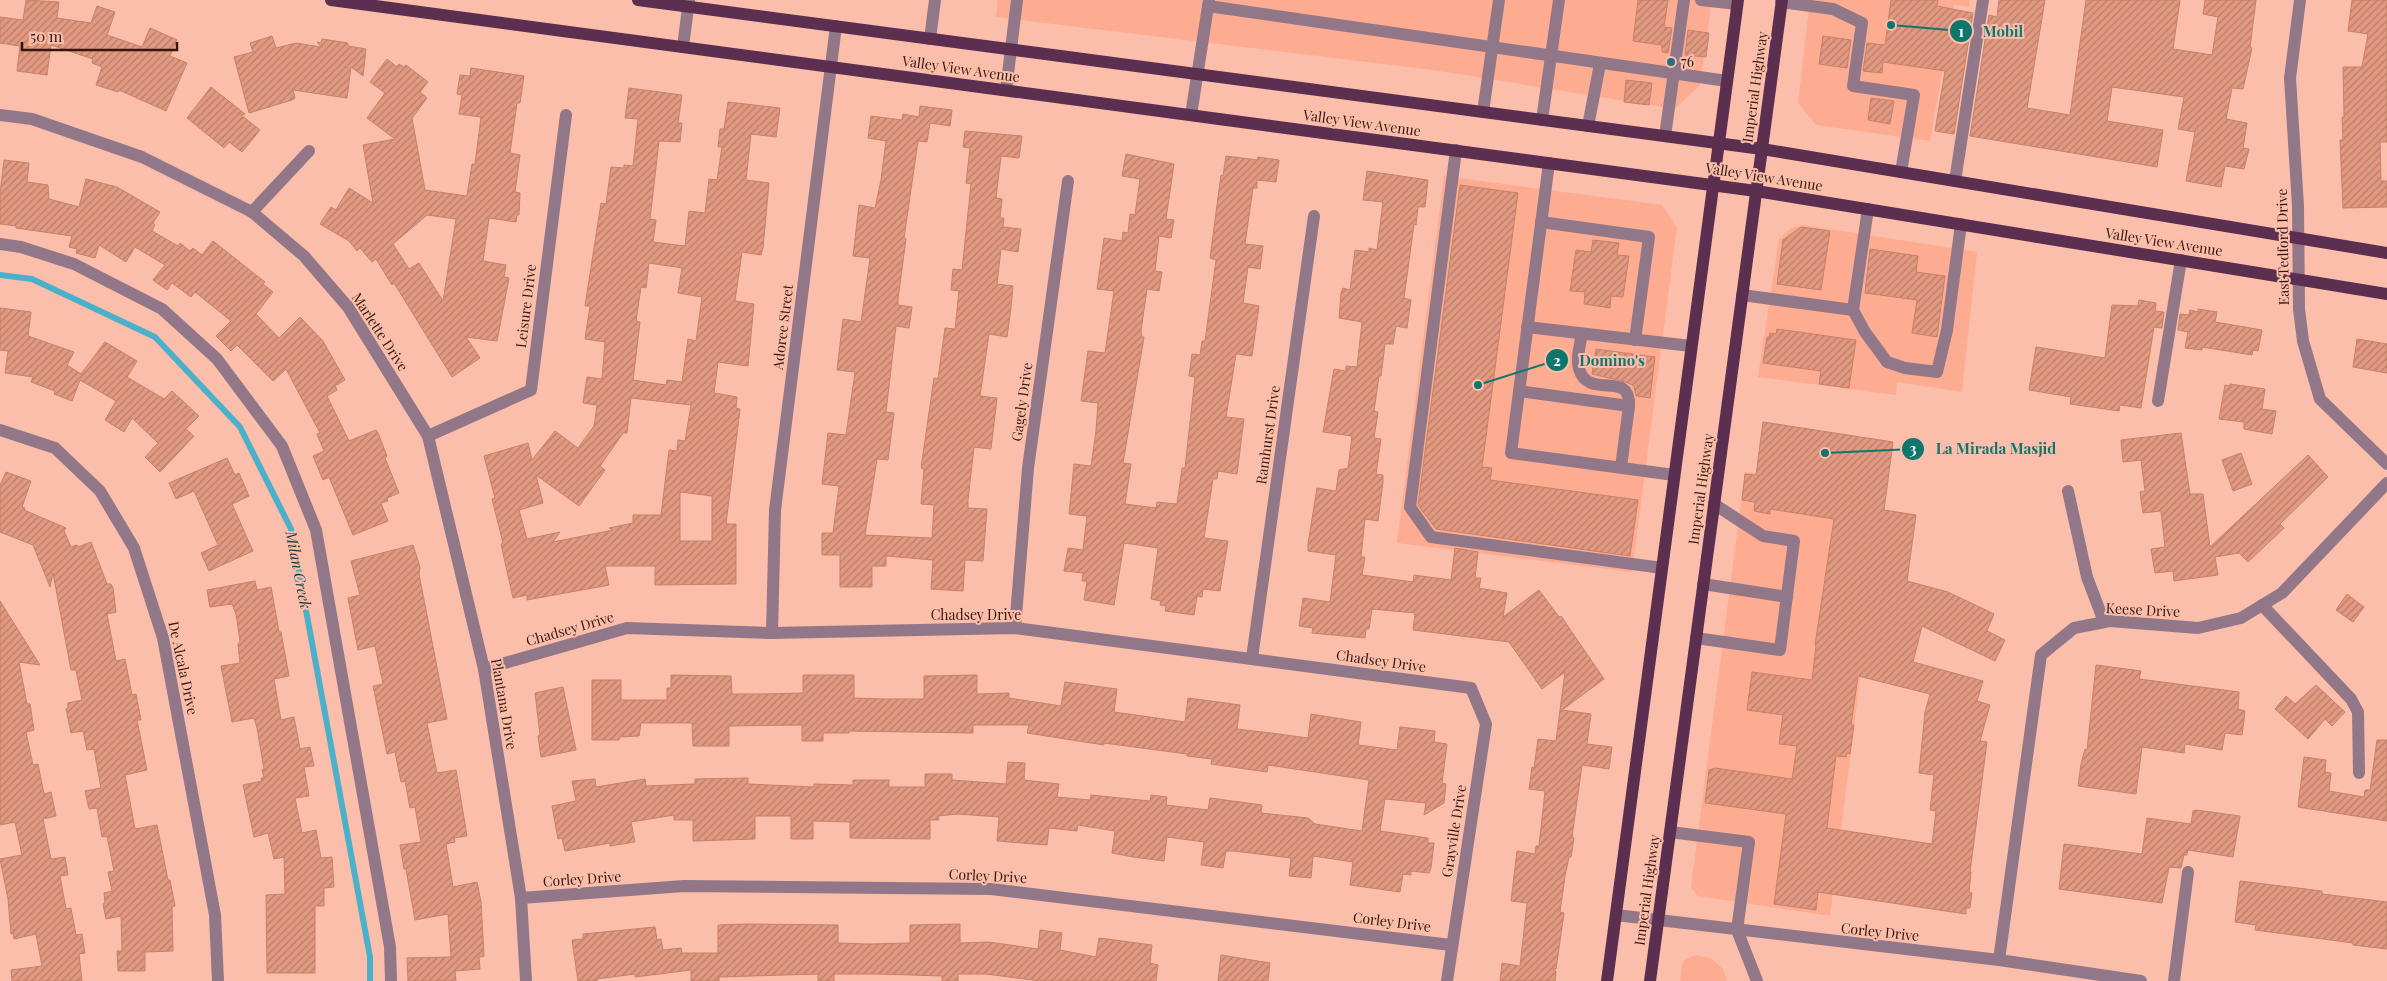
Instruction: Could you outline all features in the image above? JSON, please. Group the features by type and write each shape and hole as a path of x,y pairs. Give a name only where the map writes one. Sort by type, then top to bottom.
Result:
{"main road":[{"name":"Valley View Avenue","path":"331,0 1756,191 2387,294"},
{"name":"Valley View Avenue","path":"638,0 688,3 930,39 1762,149 2387,253"},
{"name":"Imperial Highway","path":"1650,981 1781,1"},
{"name":"Imperial Highway","path":"1607,981 1738,2"}],"street":[{"path":"930,39 935,0"},
{"path":"1006,90 1017,0"},
{"path":"1483,112 1499,0"},
{"path":"1542,120 1559,0"},
{"path":"1666,136 1684,0"},
{"path":"1702,0 1738,2"},
{"path":"1955,181 1984,0"},
{"name":"East Tedford Drive","path":"2300,0 2290,78 2299,238 2299,309 2303,341 2320,399 2387,464"},
{"path":"1781,1 1833,9 1862,22 1853,86 1914,94 1901,172"},
{"path":"683,47 688,3"},
{"path":"1191,115 1208,3 1551,57 1727,81"},
{"name":"Adoree Street","path":"772,633 774,510 836,26"},
{"path":"1588,126 1600,64"},
{"name":"Marlette Drive","path":"0,115 32,119 142,157 252,212 304,256 348,307 428,436"},
{"name":"Leisure Drive","path":"428,436 530,390 566,115"},
{"path":"1456,150 1410,507 1432,537 1662,568"},
{"path":"252,212 309,151"},
{"path":"1549,163 1511,453 1674,475"},
{"name":"Gagely Drive","path":"1014,628 1028,468 1068,181"},
{"path":"1868,209 1853,310 1865,332 1887,362 1905,368 1937,372 1947,330 1961,224"},
{"name":"Ramhurst Drive","path":"1252,658 1314,216"},
{"path":"1541,222 1649,237 1635,340"},
{"path":"0,244 21,247 74,264 162,309 217,359 282,446 316,530 390,947 391,981"},
{"path":"2158,401 2181,260"},
{"path":"1742,295 1853,310"},
{"path":"1527,327 1691,346"},
{"path":"1582,334 1578,358 1579,370 1584,379 1592,384 1623,388 1630,396 1621,468"},
{"path":"1519,391 1629,406"},
{"name":"De Alcala Drive","path":"0,430 55,448 100,491 134,548 165,648 215,915 218,981"},
{"name":"Plantana Drive","path":"428,436 484,668 521,898 526,981"},
{"name":"Keese Drive","path":"1999,960 2041,655 2074,628 2104,622 2198,628 2241,618 2282,593 2387,483"},
{"path":"2068,491 2086,578 2104,622"},
{"path":"1696,638 1780,650 1794,541 1763,536 1714,504"},
{"path":"1703,584 1787,597"},
{"path":"2262,605 2352,699 2358,712 2359,773"},
{"name":"Chadsey Drive","path":"484,668 627,628 772,633 1014,628 1471,688"},
{"name":"Grayville Drive","path":"1447,981 1486,724 1471,688"},
{"path":"1670,832 1749,842 1737,930 1756,981"},
{"path":"2174,981 2188,872"},
{"name":"Corley Drive","path":"521,898 684,886 991,889 1451,945"},
{"name":"Corley Drive","path":"1616,915 1999,960 2098,978 2142,981"}],"shaded area":[{"path":"998,0 1712,0 1700,85 1675,109 1433,70 996,17"},
{"path":"1810,0 1970,0 1969,7 1954,5 1930,141 1816,125 1798,103"},
{"path":"1444,176 1662,205 1677,227 1632,572 1397,543"},
{"path":"1804,225 1977,252 1962,392 1897,382 1896,395 1758,377 1779,239 1791,228"},
{"path":"1745,472 1884,490 1830,916 1698,896 1691,887"},
{"path":"1695,955 1711,958 1723,969 1727,981 1680,981 1683,961"}],"building":[{"path":"26,0 59,2 57,18 91,23 97,6 115,12 107,35 142,47 150,28 177,40 170,56 187,63 166,111 119,90 118,92 96,85 102,67 92,63 93,59 51,45 47,75 17,71 20,46 0,43 0,17 23,20"},
{"path":"1638,0 1668,0 1664,27 1672,28 1668,53 1662,52 1662,45 1633,41"},
{"path":"1891,0 1938,0 1937,6 1973,13 1954,134 1935,131 1945,71 1883,62 1882,73 1863,71 1867,43 1885,45"},
{"path":"1999,0 2045,0 2027,108 2070,115 2086,0 2180,0 2173,49 2212,55 2218,17 2203,14 2205,0 2256,0 2250,47 2252,48 2243,89 2232,88 2226,119 2247,123 2243,148 2249,149 2244,169 2225,166 2221,187 2186,181 2195,132 2178,129 2184,97 2112,87 2107,121 2163,130 2157,167 1970,136 1989,15 1997,17"},
{"path":"2352,0 2387,0 2387,142 2380,142 2381,181 2387,181 2387,207 2343,208 2340,140 2343,140 2342,117 2344,117 2343,67 2362,67 2368,34 2348,31"},
{"path":"1688,30 1709,33 1706,57 1685,55"},
{"path":"272,36 276,48 296,43 321,47 317,42 321,43 322,39 348,43 348,46 366,49 363,76 351,67 347,98 293,90 295,98 292,100 249,113 234,57 253,52 250,43"},
{"path":"1823,36 1851,40 1847,68 1819,64"},
{"path":"387,59 397,67 399,64 404,67 406,65 428,82 420,92 427,98 412,118 425,190 467,196 472,164 475,164 481,117 459,114 462,95 457,94 460,75 470,76 471,68 524,76 520,103 517,103 510,153 520,155 515,192 520,193 519,215 517,215 516,222 489,218 483,261 506,265 504,277 509,278 497,341 466,337 480,358 452,377 394,283 392,285 376,259 372,262 360,248 357,251 349,241 320,224 331,207 336,210 349,188 373,203 363,145 395,139 367,118 385,93 370,82","holes":["427,215 456,219 443,301 419,263 409,269 393,244"]},
{"path":"1626,80 1652,83 1649,105 1624,102"},
{"path":"211,87 245,114 241,115 260,130 242,152 229,142 224,148 187,118"},
{"path":"629,88 682,95 678,123 682,123 680,142 659,141 650,219 656,220 653,242 685,246 689,211 705,213 709,179 717,180 722,147 718,147 720,129 724,129 728,102 780,108 776,137 751,134 746,180 769,183 761,255 742,252 735,301 754,304 748,366 718,362 714,393 737,397 736,408 740,409 726,524 736,524 736,584 655,585 655,566 605,566 609,585 527,600 527,595 513,598 501,544 503,543 492,499 495,498 484,456 528,443 532,460 555,431 578,448 594,426 597,405 583,403 587,377 602,379 605,342 585,339 590,306 585,306 601,203 606,204 611,167 624,168 624,165 633,166 638,119 625,118","holes":["649,263 682,268 678,293 702,297 696,341 688,339 682,382 667,380 666,385 633,380 640,322 636,321 641,287 646,288","631,398 691,405 685,441 678,440 677,451 669,450 661,515 633,515 633,523 609,528 613,530 553,542 560,532 527,539 519,510 543,503 536,475 579,506 605,470 600,466 623,433 627,433","680,492 712,496 712,541 680,541"]},
{"path":"1871,98 1894,101 1890,124 1868,120"},
{"path":"920,106 952,110 950,126 930,123 927,142 918,141 904,238 906,239 898,299 898,305 912,307 909,328 896,326 886,412 894,413 888,460 877,459 865,535 932,538 934,505 921,504 924,469 921,468 934,378 938,379 945,328 955,329 959,291 951,290 953,269 962,270 971,184 966,183 970,148 963,147 965,131 1022,136 1019,158 1001,156 996,198 1002,199 1000,218 1004,218 1003,227 1021,229 1018,252 1001,249 997,284 1013,286 1011,308 1007,337 989,334 980,396 997,398 991,449 974,447 968,500 968,508 987,509 983,561 965,560 963,591 931,589 933,560 886,556 886,566 872,566 872,587 840,587 840,555 822,555 822,533 833,533 839,486 822,484 828,433 846,435 855,372 837,370 843,319 861,322 870,258 853,256 859,205 875,208 881,180 886,141 868,138 871,116 902,120 903,114 919,117"},
{"path":"1126,154 1174,164 1166,219 1174,220 1171,238 1159,236 1155,271 1162,272 1159,291 1147,289 1141,331 1142,337 1144,337 1123,463 1131,464 1125,504 1156,508 1157,502 1177,504 1182,468 1185,468 1195,377 1189,376 1192,354 1200,355 1202,341 1205,341 1216,260 1210,258 1221,175 1223,176 1226,156 1257,160 1258,157 1279,160 1276,182 1257,180 1257,188 1253,188 1245,244 1263,246 1260,269 1248,267 1243,303 1259,306 1252,356 1236,354 1226,417 1244,419 1237,474 1218,471 1217,479 1213,479 1204,538 1228,541 1220,591 1203,589 1202,597 1197,596 1194,615 1165,611 1166,606 1160,605 1161,601 1151,599 1158,548 1124,543 1114,605 1084,600 1087,581 1082,581 1083,573 1064,571 1068,548 1083,550 1087,516 1069,514 1074,464 1091,466 1096,431 1098,403 1081,401 1088,351 1105,353 1114,291 1097,289 1104,238 1122,241 1123,232 1128,233 1130,214 1135,215 1140,179 1122,176"},
{"path":"4,160 29,163 27,182 48,185 49,199 79,207 86,179 117,187 160,212 153,223 155,225 152,231 178,246 180,243 190,251 193,248 202,255 213,241 265,282 263,284 273,292 256,314 279,338 300,317 323,341 345,380 335,386 337,390 327,396 349,441 376,430 378,433 387,456 385,458 399,493 387,498 388,501 381,503 388,521 353,535 329,477 323,480 313,456 324,451 317,434 320,433 286,369 273,381 237,345 231,351 216,336 231,321 195,292 191,297 172,283 167,290 153,280 165,265 135,247 126,262 99,245 95,258 76,253 77,249 69,247 72,236 0,224 0,194"},
{"path":"1367,171 1428,180 1425,207 1418,207 1416,225 1414,224 1404,298 1411,300 1407,328 1396,326 1393,344 1385,344 1381,376 1379,376 1374,411 1378,412 1374,438 1381,439 1376,474 1383,475 1383,482 1378,521 1365,519 1361,557 1365,557 1362,575 1413,582 1414,575 1451,580 1455,548 1478,552 1475,578 1481,578 1479,588 1507,593 1503,617 1539,590 1559,617 1561,616 1604,679 1562,710 1591,714 1587,744 1612,747 1609,769 1582,765 1572,837 1574,838 1565,876 1560,912 1564,913 1556,969 1553,969 1556,971 1555,981 1500,981 1502,963 1520,966 1527,903 1511,901 1517,851 1535,854 1536,846 1539,846 1545,791 1529,789 1532,767 1534,768 1538,739 1556,741 1565,672 1542,689 1509,642 1413,630 1415,613 1372,609 1369,629 1366,629 1365,638 1312,633 1313,628 1299,626 1303,598 1330,602 1336,555 1308,551 1308,544 1317,488 1336,491 1339,470 1348,468 1352,436 1323,432 1334,369 1346,371 1346,366 1357,367 1362,322 1339,318 1341,293 1343,288 1350,290 1355,250 1369,252 1369,248 1377,250 1383,202 1363,200"},
{"path":"1460,185 1518,193 1482,467 1492,468 1490,480 1638,500 1630,556 1436,529 1418,505"},
{"path":"1801,227 1830,231 1821,290 1777,284 1783,240"},
{"path":"1593,240 1619,243 1617,255 1629,256 1623,297 1611,296 1610,308 1584,304 1585,292 1570,291 1576,250 1591,252"},
{"path":"1870,249 1918,256 1916,272 1945,276 1937,337 1912,333 1917,300 1865,293"},
{"path":"2139,300 2156,303 2155,311 2164,312 2162,328 2154,327 2141,408 2120,405 2119,411 2070,404 2071,397 2029,390 2036,347 2105,358 2112,305 2138,306"},
{"path":"0,308 31,312 28,336 74,352 67,365 81,374 105,342 137,361 127,377 164,399 172,391 199,416 186,429 194,436 160,472 145,457 158,443 132,418 124,432 105,420 116,401 80,380 72,401 54,394 55,391 31,382 33,377 5,373 8,351 0,350"},
{"path":"2198,309 2217,312 2215,322 2262,330 2258,351 2253,350 2252,355 2202,347 2202,350 2185,348 2188,332 2178,330 2180,314 2189,315 2190,310 2198,312"},
{"path":"1777,329 1856,340 1849,388 1819,384 1821,371 1763,363 1767,337 1769,337 1770,333 1776,334"},
{"path":"2357,339 2387,344 2387,373 2353,367"},
{"path":"1596,349 1655,357 1650,398 1636,396 1634,386 1626,382 1592,374"},
{"path":"2230,384 2265,389 2262,409 2276,411 2272,434 2244,429 2244,422 2219,419 2225,385 2230,386"},
{"path":"1763,422 1893,442 1884,510 1916,515 1907,581 1948,592 1994,614 1987,631 2005,640 1995,661 1922,626 1913,662 1983,681 1977,701 1990,705 1980,741 1987,742 1970,872 1969,892 1972,893 1970,908 1966,908 1966,914 1818,892 1816,910 1774,904 1786,814 1705,803 1709,770 1715,768 1792,779 1797,746 1779,744 1783,715 1747,710 1752,672 1812,680 1815,645 1834,519 1770,509 1770,514 1754,511 1755,502 1742,500 1745,474 1756,475","holes":["1858,676 1930,694 1925,712 1919,773 1934,775 1930,810 1936,811 1932,844 1827,828 1836,756 1846,757 1847,753 1850,754 1854,725 1851,725"]},
{"path":"2181,433 2190,494 2203,494 2210,547 2308,455 2328,477 2280,524 2284,528 2248,562 2239,553 2215,557 2218,575 2174,581 2173,571 2155,573 2151,549 2165,547 2161,511 2143,513 2140,492 2145,491 2141,460 2123,462 2121,440"},
{"path":"2241,453 2252,484 2233,491 2222,460"},
{"path":"227,458 235,475 239,473 249,496 232,504 253,551 209,571 201,553 218,545 194,491 176,499 169,483"},
{"path":"6,472 31,481 22,507 25,508 24,510 66,528 64,531 71,547 77,545 78,547 91,542 107,584 111,584 113,588 116,612 107,614 116,661 125,659 132,695 136,694 141,720 137,720 147,770 125,775 135,829 157,825 175,906 172,907 173,951 145,952 145,971 118,971 117,951 122,951 121,916 106,919 103,904 105,903 104,893 112,891 108,872 114,871 107,836 102,837 97,808 89,809 85,791 101,788 94,749 87,750 83,731 71,733 66,709 68,708 68,703 82,700 76,670 71,670 53,573 50,587 33,545 0,532 0,485"},
{"path":"413,545 420,567 419,574 447,719 427,723 437,773 456,770 467,836 454,838 455,842 446,844 453,887 477,882 481,902 484,956 479,957 480,969 455,971 456,981 408,981 407,958 451,957 448,914 415,920 400,845 421,842 415,807 410,808 405,781 401,782 395,752 387,754 373,686 383,684 375,646 358,650 348,598 360,595 351,561"},
{"path":"255,581 257,590 271,587 279,632 281,632 289,676 274,679 281,720 294,717 300,749 310,747 314,766 304,767 309,796 295,798 302,833 316,830 321,858 332,857 334,887 324,888 324,906 315,906 315,973 267,973 266,895 285,894 284,857 274,859 268,833 254,837 243,785 262,781 261,778 264,778 257,728 254,718 232,722 221,666 240,663 238,644 240,641 236,614 232,604 210,607 207,590"},
{"path":"2347,594 2364,607 2353,622 2336,610"},
{"path":"0,601 40,665 19,662 27,704 30,704 34,730 26,732 33,765 38,764 44,794 51,792 56,816 43,819 51,859 65,857 68,875 60,876 66,909 71,908 76,935 82,934 85,953 79,954 82,981 12,981 11,970 42,966 36,934 14,939 13,933 11,934 8,899 0,859 22,855 15,822 0,825"},
{"path":"2096,665 2141,671 2139,679 2239,692 2238,709 2245,711 2242,735 2225,733 2222,750 2185,744 2184,753 2142,747 2136,794 2078,786 2081,764 2085,749 2087,750"},
{"path":"671,675 731,676 732,694 763,694 803,693 803,675 854,675 854,698 924,699 924,676 977,675 977,694 1009,693 1009,698 1061,706 1065,682 1095,686 1117,689 1114,712 1185,722 1188,698 1240,705 1237,729 1308,738 1311,714 1361,722 1358,745 1397,750 1400,727 1435,731 1434,742 1447,744 1442,783 1446,784 1444,803 1424,815 1426,803 1385,799 1380,831 1428,838 1428,843 1434,843 1431,868 1429,873 1411,871 1411,875 1403,874 1400,892 1350,885 1353,862 1313,856 1311,878 1289,876 1291,858 1226,851 1223,868 1201,865 1204,842 1167,837 1164,861 1133,857 1112,853 1115,831 1078,825 1077,831 1049,828 1047,845 997,841 999,817 958,814 938,816 939,820 930,820 930,839 850,838 850,822 813,821 813,839 791,839 791,816 755,816 755,839 693,841 693,820 674,820 674,815 631,822 635,842 610,846 610,843 565,851 562,838 558,839 552,806 576,801 572,781 595,779 596,787 645,779 646,786 695,784 695,779 748,778 748,784 814,787 814,784 853,785 853,780 889,780 889,787 925,787 925,774 952,774 952,780 1006,784 1008,762 1025,763 1024,780 1059,784 1057,797 1090,800 1091,795 1150,801 1151,795 1167,797 1166,805 1208,810 1210,798 1262,805 1261,813 1308,818 1315,824 1362,831 1369,780 1268,765 1267,772 1211,764 1212,759 1187,756 1187,754 1104,743 1104,745 1027,733 1029,725 973,725 973,733 849,731 849,733 823,733 823,741 802,741 802,725 729,726 729,746 693,746 692,723 641,723 639,736 620,737 619,740 592,740 592,680 621,680 621,700 667,700 667,688 671,688"},
{"path":"2316,685 2345,712 2332,726 2325,719 2308,739 2275,709 2286,696 2295,704"},
{"path":"563,687 576,750 541,757 535,693"},
{"path":"2377,740 2387,740 2387,821 2298,807 2304,757 2326,760 2325,772 2331,773 2329,791 2364,797 2365,790 2370,790"},
{"path":"2193,811 2240,816 2233,857 2188,850 2187,855 2184,855 2181,868 2169,867 2162,903 2059,889 2064,844 2142,854 2147,818 2191,824"},
{"path":"2240,881 2322,891 2322,894 2387,902 2387,949 2255,930 2256,925 2235,922"},
{"path":"960,924 960,943 989,942 1038,949 1040,930 1062,933 1060,950 1096,957 1099,938 1152,945 1150,963 1158,965 1156,981 1040,981 986,974 958,974 958,981 942,981 942,976 834,974 834,981 818,981 818,974 719,977 719,981 691,981 691,970 635,977 635,974 597,979 597,981 578,981 572,940 583,939 583,934 655,927 657,940 661,939 663,950 681,948 682,953 718,953 718,925 838,925 838,943 869,944 910,943 910,925"},
{"path":"1221,955 1270,963 1268,981 1218,981"}],"waterway":[{"name":"Milan Creek","path":"0,275 32,279 155,337 240,427 291,529 370,957 370,981"}],"place":[{"name":"Mobil","path":"1891,25"},
{"name":"76","path":"1671,62"},
{"name":"Domino's","path":"1478,385"},
{"name":"La Mirada Masjid","path":"1825,453"}]}
